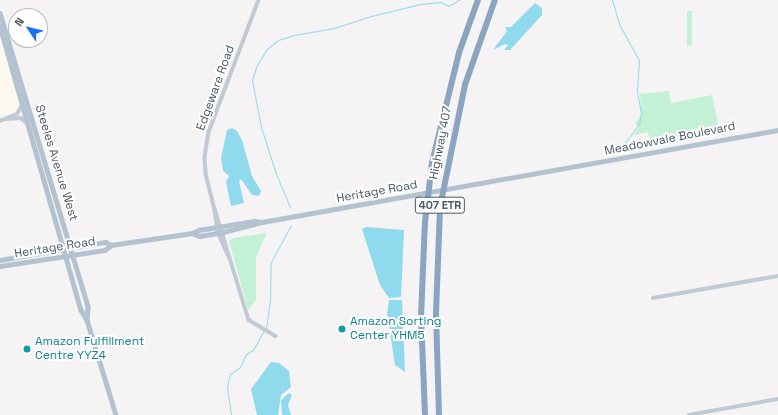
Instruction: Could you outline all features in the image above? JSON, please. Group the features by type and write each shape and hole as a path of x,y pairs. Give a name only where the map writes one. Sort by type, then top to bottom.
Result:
{"highway":[{"name":"Highway 407","path":"425,415 421,317 425,222 432,163 459,53 477,2"},
{"name":"Highway 407","path":"439,415 436,313 440,207 465,85 495,2"}],"main road":[{"name":"Steeles Avenue West","path":"0,13 88,306 87,320"},
{"name":"Steeles Avenue West","path":"0,26 81,310 87,320 116,415"},
{"name":"Meadowvale Boulevard","path":"566,169 778,130"},
{"name":"Heritage Road","path":"192,233 198,236 262,222 566,169"},
{"name":"Heritage Road","path":"0,266 105,250 111,245 192,233 198,230 219,226 254,221 262,222"},
{"name":"Heritage Road","path":"0,260 105,242 111,245"}],"street":[{"name":"Edgeware Road","path":"259,0 206,144 206,174 219,226 249,320 260,328 276,336"},
{"path":"5,120 19,112 23,103"},
{"path":"0,121 21,118 28,124"},
{"path":"653,298 778,276"},
{"path":"689,415 778,399"}],"shaded area":[{"path":"0,37 20,105 17,111 0,116"}],"green space":[{"path":"687,11 692,11 692,46 687,46"},
{"path":"669,91 671,103 712,95 720,134 651,147 648,132 634,135 639,127 635,124 641,114 640,94"},
{"path":"267,233 256,257 256,300 248,310 229,241 233,238"}],"water":[{"path":"535,3 542,8 542,15 510,50 504,50 508,45 505,44 493,50 507,31 505,27 511,27"},
{"path":"232,128 237,131 242,140 252,176 261,191 259,196 252,195 241,179 239,181 244,203 231,206 226,182 229,176 223,171 221,158 227,130"},
{"path":"366,227 404,230 401,297 389,298 380,285 362,229"},
{"path":"389,300 402,300 405,372 395,365 387,313"},
{"path":"271,362 279,363 289,371 291,387 281,395 278,415 257,415 251,389"},
{"path":"289,393 292,395 288,405 291,415 282,415 281,400"}],"waterway":[{"path":"290,207 276,174 261,127 252,80 257,65 267,49 278,40 294,35 334,28 371,16 421,4 441,2 448,6 459,0"},
{"path":"612,0 620,26 639,60 637,91 641,113 639,124 620,149"},
{"path":"266,328 270,301 271,262 291,225"},
{"path":"231,415 227,387 230,374 240,367 246,354 253,350 264,330"}],"place":[{"name":"Amazon Sorting Center YHM5","path":"342,329"},
{"name":"Amazon Fulfillment Centre YYZ4","path":"27,349"}]}
